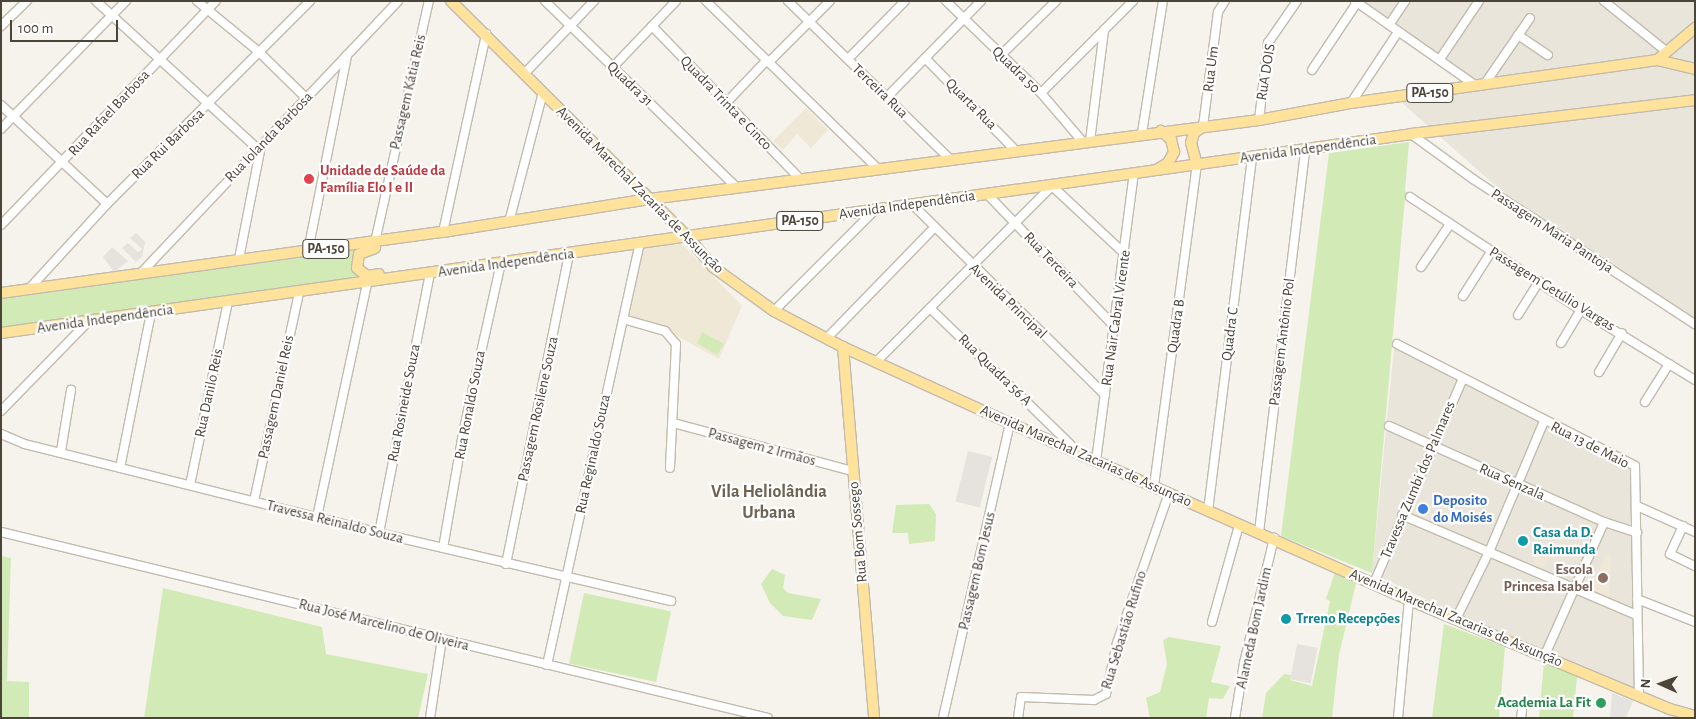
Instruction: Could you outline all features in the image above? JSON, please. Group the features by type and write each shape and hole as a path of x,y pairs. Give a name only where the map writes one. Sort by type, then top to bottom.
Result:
{"main road":[{"name":"Avenida Marechal Zacarias de Assunção","path":"451,1 688,237 712,266 774,311 843,347 1240,525 1274,538 1409,600 1544,657 1695,716"},
{"name":"PA-150","path":"1657,60 1695,28"},
{"name":"PA-150","path":"1,292 375,242 650,199 1086,142 1161,130 1259,120 1351,103 1657,60 1695,69"},
{"name":"Avenida Independência","path":"1,333 299,293 876,209 1305,151 1411,134 1695,102"},
{"path":"1197,165 1191,143 1194,133 1203,126"},
{"path":"1155,171 1168,163 1174,152 1171,139 1161,130"},
{"path":"466,228 446,237 364,250 356,258 357,268 367,276 459,264 478,267"},
{"name":"Rua Bom Sossego","path":"843,347 874,718"}],"street":[{"path":"1,26 27,1"},
{"path":"96,1 158,60 210,103 259,148 239,259"},
{"path":"1,129 126,1"},
{"path":"198,1 259,52 306,98"},
{"name":"Rua Rafael Barbosa","path":"1,225 216,1"},
{"name":"Rua Rui Barbosa","path":"29,289 106,204 210,103 310,1"},
{"name":"Rua Iolanda Barbosa","path":"141,273 398,1"},
{"name":"Passagem Kátia Reis","path":"375,242 429,1"},
{"name":"Quadra 31","path":"545,1 736,188"},
{"path":"525,73 594,1"},
{"path":"613,67 676,1"},
{"path":"706,1 878,169"},
{"name":"Terceira Rua","path":"788,1 950,159"},
{"path":"726,103 830,1"},
{"path":"848,59 905,1"},
{"name":"Quadra 50","path":"946,1 1041,93 1086,142"},
{"path":"887,97 981,1"},
{"path":"1001,55 1056,1"},
{"path":"1041,93 1133,1"},
{"path":"1142,133 1162,1"},
{"name":"Rua Um","path":"1203,126 1218,12 1225,1"},
{"name":"RuA DOIS","path":"1259,120 1268,43 1297,1"},
{"path":"1389,25 1405,1"},
{"path":"1440,59 1479,1"},
{"path":"1604,1 1668,52"},
{"path":"1312,70 1357,2 1398,32 1479,85 1530,18"},
{"name":"Quadra Trinta e Cinco","path":"652,26 801,180"},
{"path":"1086,142 1104,30"},
{"path":"1351,103 1398,32"},
{"path":"443,232 486,34"},
{"path":"1518,35 1548,56"},
{"path":"308,251 347,55"},
{"name":"Quarta Rua","path":"925,58 1016,150"},
{"path":"509,222 543,92"},
{"path":"1,105 106,204"},
{"name":"Passagem Maria Pantoja","path":"1411,134 1473,179 1695,324"},
{"name":"Passagem Antônio Pol","path":"1259,532 1305,151"},
{"name":"Quadra C","path":"1208,510 1252,157"},
{"name":"Quadra B","path":"1154,486 1197,165"},
{"name":"Rua Nair Cabral Vicente","path":"1096,461 1114,326 1126,256 1134,174"},
{"path":"876,362 1052,186 1126,256"},
{"name":"Rua Terceira","path":"988,194 1114,326"},
{"name":"Passagem Getúlio Vargas","path":"1410,197 1581,310 1622,332 1695,380"},
{"name":"Avenida Principal","path":"913,205 971,266 1105,395"},
{"path":"774,311 876,209"},
{"path":"1422,267 1450,224"},
{"path":"826,339 934,228"},
{"name":"Rua Reginaldo Souza","path":"547,665 640,243"},
{"path":"1463,296 1491,252"},
{"name":"Passagem Rosilene Souza","path":"506,564 570,253"},
{"name":"Rua Ronaldo Souza","path":"443,548 464,433 501,263"},
{"name":"Rua Rosineide Souza","path":"379,533 430,274"},
{"path":"1518,315 1539,281"},
{"path":"317,517 366,283"},
{"name":"Passagem Daniel Reis","path":"254,501 299,293"},
{"name":"Rua Danilo Reis","path":"190,485 228,302"},
{"name":"Rua Quadra 56 A","path":"930,308 1080,454"},
{"path":"1561,343 1581,310"},
{"path":"120,468 151,313"},
{"path":"623,320 665,331 674,338 677,355 670,468"},
{"path":"1,411 88,322"},
{"path":"1599,372 1622,332"},
{"name":"Rua 13 de Maio","path":"1397,344 1635,466 1639,695"},
{"path":"1645,402 1670,364"},
{"name":"Travessa Zumbi dos Palmares","path":"1374,583 1463,378"},
{"path":"61,451 71,390"},
{"path":"1456,619 1489,552 1544,421"},
{"name":"Passagem 2 Irmãos","path":"673,422 852,471"},
{"name":"Passagem Bom Jesus","path":"943,718 1010,423"},
{"name":"Rua Senzala","path":"1389,426 1518,485 1604,522 1637,533"},
{"name":"Travessa Reinaldo Souza","path":"1,434 25,444 61,451 120,468 379,533 671,601"},
{"name":"Rua Sebastião Rufino","path":"1018,718 1021,697 1094,700 1106,694 1117,644 1169,493"},
{"path":"1637,506 1695,532"},
{"path":"1402,515 1637,615"},
{"path":"1544,657 1604,522"},
{"path":"1212,622 1240,525"},
{"path":"1683,526 1670,554 1695,566"},
{"name":"Rua José Marcelino de Oliveira","path":"1,532 768,718"},
{"name":"Alameda Bom Jardim","path":"1235,718 1244,663 1274,538"},
{"path":"1637,599 1695,622"},
{"path":"1398,718 1409,600"},
{"path":"430,718 442,639"}],"shaded area":[{"path":"1355,1 1695,1 1695,327 1497,187 1393,95 1477,87"},
{"path":"806,108 828,130 811,148 797,134 783,150 773,141"},
{"path":"136,233 145,242 142,257 136,262 122,248 128,243 138,252 142,249 130,238"},
{"path":"682,244 742,306 719,359 657,325 629,317 644,247"},
{"path":"112,247 128,261 114,272 103,257"},
{"path":"1395,338 1638,466 1642,692 1462,617 1372,573"},
{"path":"968,451 992,457 980,508 955,501"},
{"path":"1541,542 1553,547 1542,569 1532,566"},
{"name":"Escola Princesa Isabel","path":"1606,555 1611,555 1609,598 1590,590"},
{"path":"1297,644 1318,648 1311,683 1290,679"},
{"path":"1612,693 1633,701 1626,718 1610,718"}],"green space":[{"path":"1409,142 1405,191 1410,194 1405,199 1372,573 1281,536 1329,153"},
{"path":"354,250 352,264 358,280 1,331 1,299"},
{"path":"702,332 724,344 717,355 697,343"},
{"path":"929,504 936,514 935,541 909,544 908,533 892,533 896,505"},
{"path":"1,556 11,558 7,681 29,682 29,718 1,718"},
{"path":"772,569 785,575 783,588 788,593 821,599 812,620 783,616 770,603 761,584"},
{"path":"1336,569 1357,579 1339,655 1332,718 1262,718 1266,693 1284,674 1291,675 1290,680 1312,686 1330,601 1326,599"},
{"path":"163,588 322,627 326,654 428,674 418,718 144,718"},
{"path":"584,593 671,612 656,682 569,663"},
{"path":"1444,624 1505,647 1499,718 1432,718"},
{"path":"1169,637 1221,646 1211,682 1230,686 1223,699 1209,698 1206,718 1150,718 1146,698 1160,692 1167,664 1163,640"},
{"path":"1544,661 1577,677 1573,718 1539,718"}],"place":[{"name":"Unidade de Saúde da Família Elo I e II","path":"309,179"},
{"name":"Deposito do Moisés","path":"1423,509"},
{"name":"Casa da D. Raimunda","path":"1523,541"},
{"name":"Escola Princesa Isabel","path":"1603,578"},
{"name":"Trreno Recepções","path":"1286,619"},
{"name":"Academia La Fit","path":"1601,703"}],"district":[{"name":"Vila Heliolândia Urbana","path":"769,503"}]}
